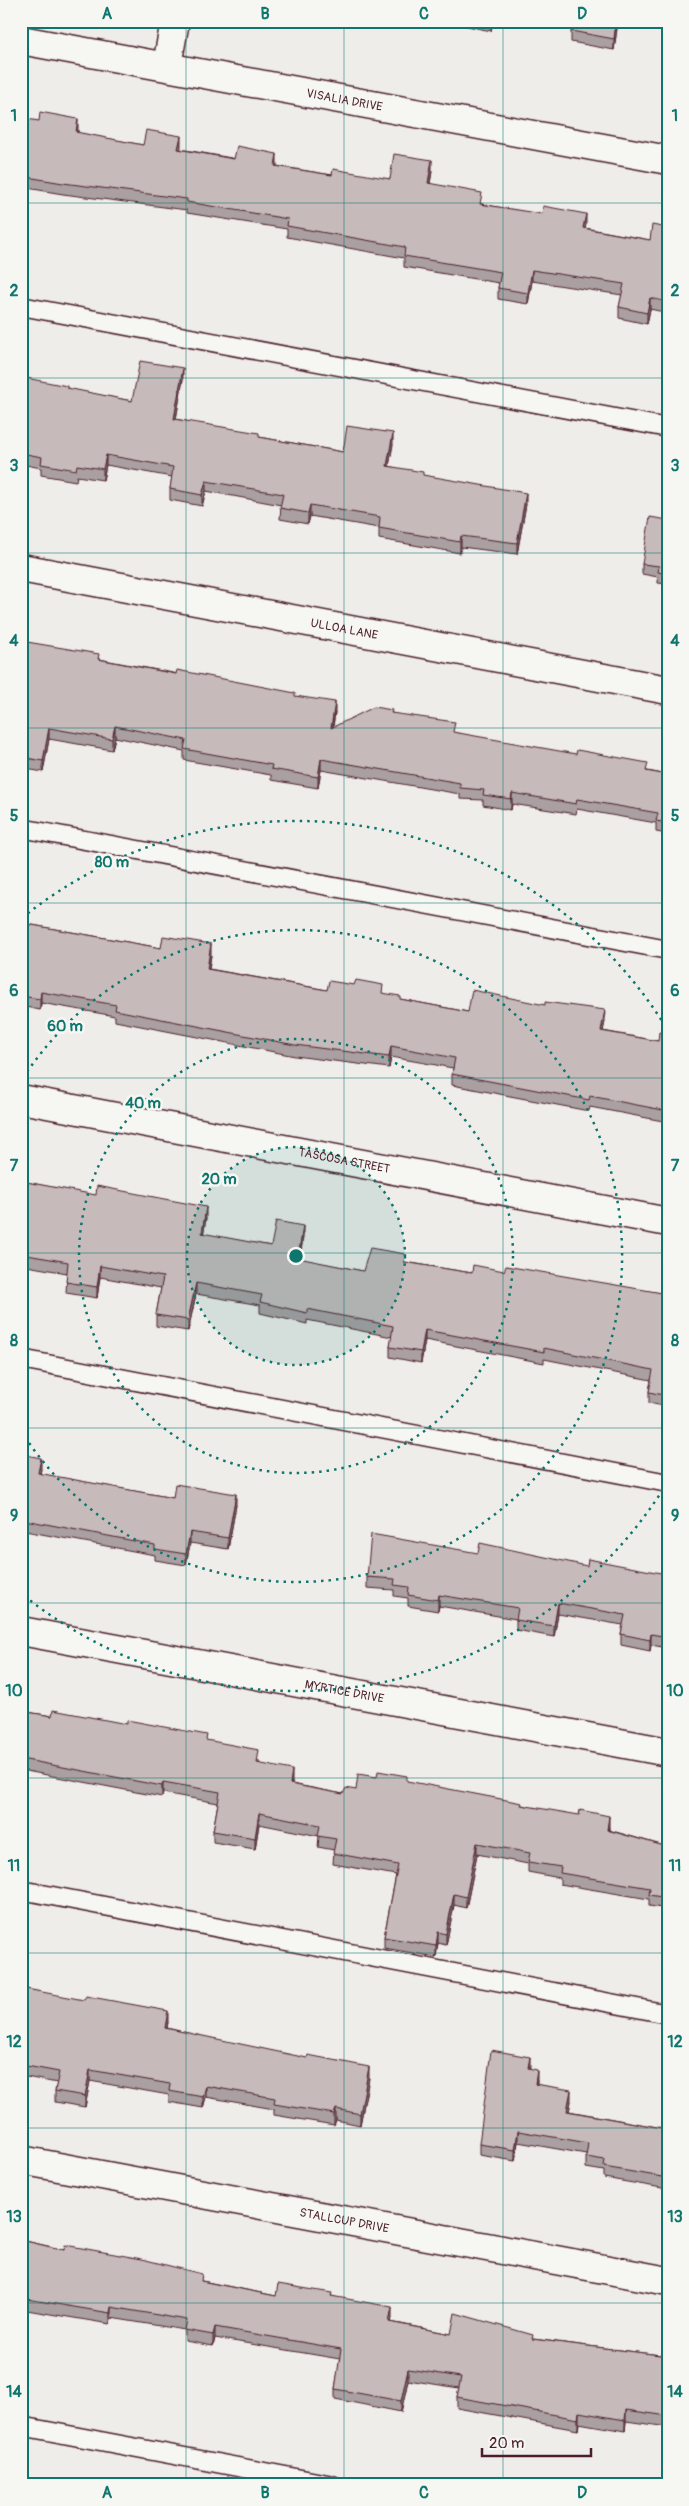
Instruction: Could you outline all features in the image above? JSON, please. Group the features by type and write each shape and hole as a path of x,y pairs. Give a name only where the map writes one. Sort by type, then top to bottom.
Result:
{"street":[{"path":"167,65 175,21"},
{"name":"VISALIA DRIVE","path":"21,40 167,65 668,160"},
{"name":"ULLOA LANE","path":"21,568 668,690"},
{"name":"TASCOSA STREET","path":"21,1099 668,1222"},
{"name":"MYRTICE DRIVE","path":"21,1632 668,1752"},
{"name":"STALLCUP DRIVE","path":"21,2160 668,2281"}],"lane":[{"path":"21,306 668,428"},
{"path":"21,828 668,950"},
{"path":"21,1359 668,1483"},
{"path":"21,1890 668,2014"},
{"path":"21,2426 333,2485"}],"building":[{"path":"572,21 616,21 614,39 571,31"},
{"path":"40,112 78,119 76,132 143,145 146,130 181,136 178,149 234,159 237,146 277,154 275,166 332,175 333,169 390,179 394,154 432,160 428,183 482,193 480,204 542,214 543,206 586,214 583,228 650,240 652,225 668,228 668,302 650,298 647,313 619,307 624,284 532,270 528,293 498,288 501,272 404,256 405,247 287,226 288,219 187,202 187,199 21,176 21,118 39,121"},
{"path":"140,361 183,368 174,419 259,433 259,437 343,452 347,426 393,433 387,466 423,472 423,475 526,493 517,543 461,536 460,542 379,528 380,517 310,505 308,513 280,508 283,494 206,481 202,495 170,489 173,467 106,455 103,469 77,465 76,470 41,464 42,457 21,453 21,377 132,401"},
{"path":"650,517 668,520 668,574 658,572 659,566 642,564"},
{"path":"21,641 99,654 98,659 176,674 177,670 295,693 295,696 335,702 331,728 374,707 392,710 391,713 455,722 453,732 576,754 577,750 648,763 646,771 668,775 668,823 656,821 658,813 577,799 576,804 512,793 511,799 483,795 484,790 460,788 460,783 321,759 318,777 271,769 272,765 184,749 186,740 115,726 112,739 49,728 43,761 21,757"},
{"path":"21,923 161,948 163,936 211,944 207,969 327,990 329,981 354,985 356,980 383,985 382,993 400,996 400,999 468,1012 472,990 545,1005 545,1002 605,1010 601,1031 658,1041 659,1032 668,1034 668,1111 590,1096 589,1100 452,1074 455,1058 391,1046 389,1057 295,1045 115,1010 116,1005 41,992 40,999 21,996"},
{"path":"21,1181 96,1195 97,1186 206,1207 202,1233 271,1246 276,1221 303,1226 298,1258 363,1271 370,1248 405,1254 404,1262 472,1273 473,1265 504,1271 506,1266 668,1294 668,1396 649,1392 653,1370 544,1348 544,1352 425,1330 421,1352 390,1347 393,1326 307,1309 307,1313 260,1302 262,1295 196,1283 188,1320 156,1315 163,1277 100,1266 97,1287 66,1282 68,1262 21,1254"},
{"path":"21,1454 41,1458 38,1473 173,1498 175,1484 236,1494 228,1538 190,1532 186,1554 155,1549 155,1545 25,1520 24,1526 21,1526"},
{"path":"371,1534 478,1553 480,1543 587,1566 588,1559 666,1574 663,1587 668,1588 668,1637 651,1634 650,1640 621,1634 625,1615 558,1603 554,1626 516,1620 518,1608 439,1595 438,1600 408,1595 409,1587 394,1585 395,1579 367,1577"},
{"path":"53,1710 127,1724 127,1720 207,1735 206,1740 259,1750 257,1763 292,1770 290,1784 343,1794 346,1788 356,1790 358,1774 377,1777 378,1771 407,1776 407,1781 522,1803 521,1805 579,1815 580,1810 609,1816 607,1830 668,1847 668,1898 649,1895 650,1888 560,1873 561,1867 528,1862 530,1853 477,1843 466,1897 454,1894 446,1934 438,1932 436,1946 384,1937 398,1865 333,1853 336,1839 318,1836 320,1825 259,1813 255,1838 213,1831 220,1792 163,1782 162,1786 21,1759 21,1711 52,1716"},
{"path":"21,1988 84,2000 86,1996 168,2011 165,2028 307,2058 308,2055 369,2067 360,2114 336,2109 334,2114 274,2104 275,2098 206,2086 203,2097 169,2091 170,2084 90,2070 85,2096 55,2091 59,2072 21,2065"},
{"path":"491,2050 530,2057 528,2068 537,2070 535,2084 571,2090 567,2111 668,2129 668,2178 604,2167 605,2160 586,2157 588,2143 518,2131 515,2150 479,2144"},
{"path":"21,2240 64,2250 65,2245 142,2259 202,2274 201,2281 276,2296 278,2284 332,2293 331,2296 392,2307 389,2322 451,2334 455,2313 533,2335 532,2339 668,2356 668,2416 626,2410 625,2420 579,2412 578,2419 457,2397 461,2377 408,2369 401,2401 335,2389 341,2349 215,2327 213,2335 185,2330 187,2320 111,2307 110,2313 21,2298"}]}
